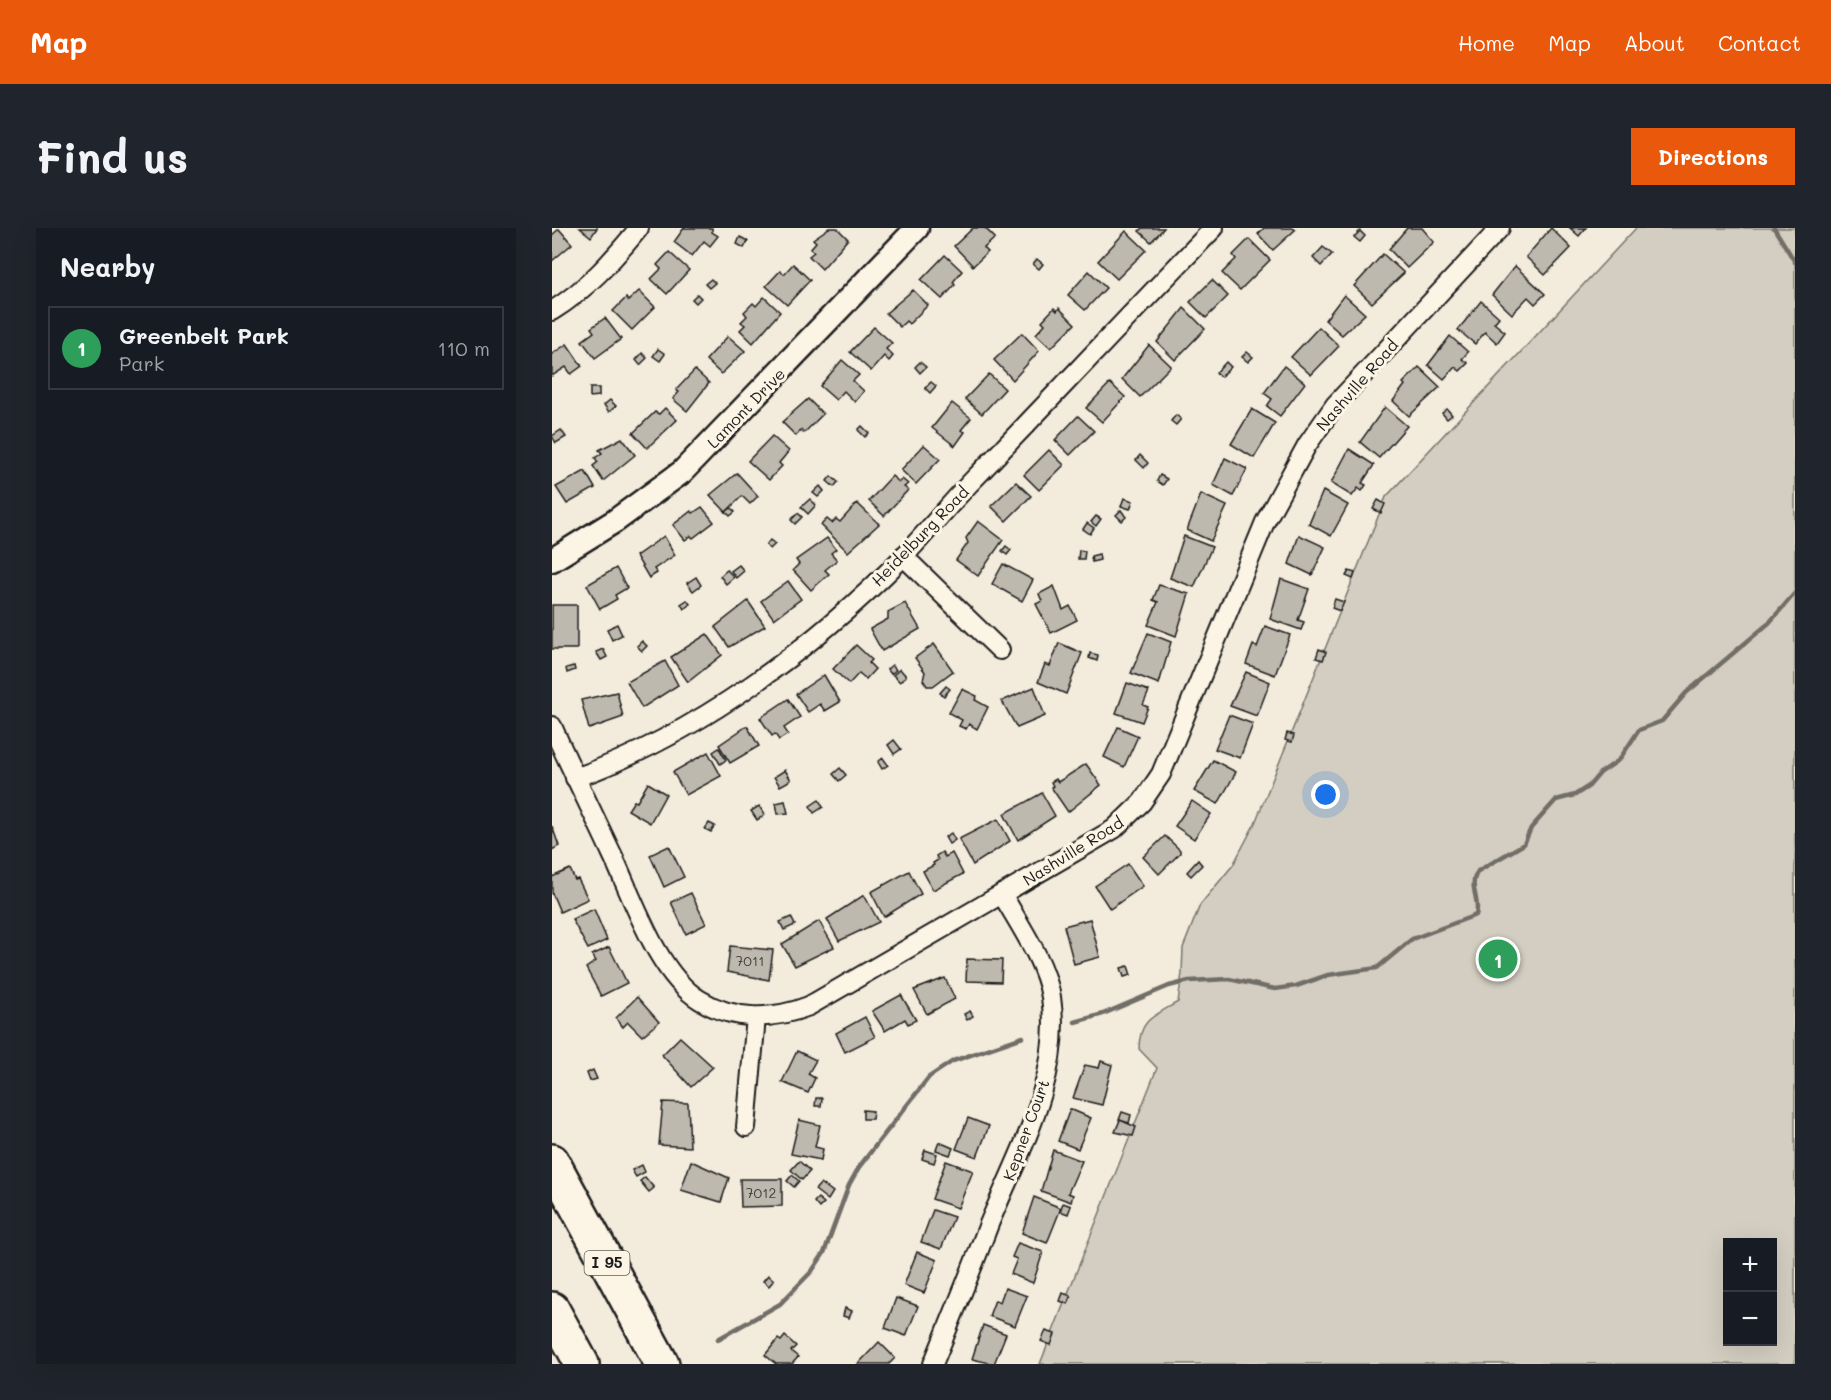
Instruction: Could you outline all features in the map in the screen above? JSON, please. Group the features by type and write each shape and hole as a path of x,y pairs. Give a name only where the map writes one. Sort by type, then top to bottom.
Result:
{"highway":[{"name":"I 95","path":"552,1161 662,1364"},
{"path":"552,1309 582,1364"}],"street":[{"path":"552,310 584,288 613,260 639,228"},
{"name":"Lamont Drive","path":"552,560 615,521 682,472 918,228"},
{"name":"Heidelburg Road","path":"575,778 612,765 656,744 735,695 829,625 903,556 1214,228"},
{"name":"Nashville Road","path":"552,726 646,927 676,978 699,999 735,1014 774,1017 809,1006 1114,829 1153,789 1176,744 1265,522 1297,462 1335,405 1500,228"},
{"path":"903,556 1000,650"},
{"name":"Kepner Court","path":"933,1364 1022,1147 1045,1079 1050,1053 1053,1013 1048,984 1032,948 1002,894"},
{"path":"746,1127 756,1017"}],"shaded area":[{"path":"1636,228 1795,228 1795,1364 1040,1364 1157,1068 1139,1049 1142,1031 1155,1015 1178,1002 1183,948 1200,905 1233,865 1255,823 1386,497"}],"building":[{"path":"580,228 597,228 591,237"},
{"path":"684,228 712,228 712,232 718,236 710,246 704,241 692,256 674,242"},
{"path":"829,228 837,228 848,239 822,269 809,256 814,252 810,249 816,242 813,239"},
{"path":"973,228 985,228 995,238 984,248 988,252 973,266 954,246"},
{"path":"1142,228 1164,228 1151,242 1139,231"},
{"path":"1264,228 1293,228 1295,230 1273,250 1258,234"},
{"path":"1407,228 1422,228 1434,242 1407,268 1389,249"},
{"path":"1551,228 1571,248 1545,275 1526,257"},
{"path":"1570,228 1586,228 1579,236"},
{"path":"559,229 572,244 552,261 552,235"},
{"path":"1126,231 1146,250 1117,279 1098,261"},
{"path":"1360,231 1365,236 1360,242 1354,237"},
{"path":"740,237 748,241 744,248 737,244"},
{"path":"1249,239 1270,260 1240,290 1222,273 1236,259 1233,255"},
{"path":"1323,247 1332,254 1321,266 1313,258"},
{"path":"669,252 689,270 667,294 651,279 661,269 657,265"},
{"path":"1383,254 1404,273 1372,303 1354,286"},
{"path":"945,255 962,271 953,282 955,285 942,299 921,280"},
{"path":"1037,259 1043,264 1039,269 1033,264"},
{"path":"793,264 810,280 787,305 766,286 780,271 784,274"},
{"path":"1515,266 1545,294 1535,304 1528,297 1512,314 1492,295"},
{"path":"1089,271 1106,288 1085,310 1068,295"},
{"path":"711,279 715,283 709,288 705,284"},
{"path":"1212,280 1228,296 1206,318 1190,302"},
{"path":"913,290 928,305 909,324 906,321 900,327 886,313"},
{"path":"639,291 655,307 632,330 613,311 626,298 628,301"},
{"path":"697,294 701,298 696,303 692,299"},
{"path":"1344,295 1365,314 1342,335 1325,320"},
{"path":"764,297 780,312 753,343 740,330 745,325 741,322 747,316 744,312 753,303 756,306"},
{"path":"1481,301 1499,317 1494,323 1505,332 1497,343 1485,332 1475,344 1458,330"},
{"path":"1054,308 1057,311 1059,308 1075,324 1051,348 1036,334 1045,324 1042,321"},
{"path":"1184,308 1205,329 1175,360 1157,342"},
{"path":"605,318 621,339 595,358 582,341 594,332 591,328"},
{"path":"874,327 892,343 886,349 893,356 889,361 884,356 871,371 850,352"},
{"path":"1319,327 1339,346 1311,375 1291,357"},
{"path":"1022,333 1039,351 1013,380 994,360"},
{"path":"728,336 745,351 721,374 706,360"},
{"path":"1450,336 1468,352 1462,359 1468,363 1460,371 1455,367 1444,379 1428,365"},
{"path":"567,344 582,366 571,374 566,367 552,376 552,354"},
{"path":"1149,345 1171,366 1140,397 1122,379"},
{"path":"658,349 665,354 660,361 653,356"},
{"path":"1247,352 1253,357 1248,362 1242,357"},
{"path":"642,353 647,358 640,365 636,360"},
{"path":"842,360 859,375 853,381 864,391 855,402 844,391 836,400 820,386"},
{"path":"920,362 926,367 920,373 915,367"},
{"path":"1226,362 1231,367 1221,377 1216,373"},
{"path":"1284,366 1305,383 1280,416 1267,406 1272,399 1264,393"},
{"path":"1419,367 1440,387 1409,416 1393,401 1405,385 1403,383"},
{"path":"695,370 709,383 687,411 673,399 679,392 676,390"},
{"path":"989,374 1005,389 982,414 965,399"},
{"path":"931,382 936,386 930,393 925,388"},
{"path":"1110,383 1125,397 1102,422 1086,408"},
{"path":"590,388 599,388 599,396 590,397"},
{"path":"808,399 823,414 804,433 801,430 796,436 782,422"},
{"path":"610,400 616,406 609,412 604,405"},
{"path":"952,403 971,418 961,430 965,432 955,446 932,428"},
{"path":"1385,407 1407,426 1379,458 1360,442"},
{"path":"665,408 677,420 647,448 633,433 655,412 659,414"},
{"path":"1252,409 1275,423 1254,458 1231,444"},
{"path":"1447,409 1452,415 1447,419 1442,413"},
{"path":"1176,415 1181,419 1176,425 1171,421"},
{"path":"1078,416 1094,431 1070,455 1055,440"},
{"path":"862,426 869,433 865,437 858,430"},
{"path":"561,430 566,437 556,443 552,436"},
{"path":"772,436 789,451 779,463 782,466 769,480 748,461"},
{"path":"622,438 635,455 603,481 593,466 598,462 595,458 602,453 599,450"},
{"path":"924,445 940,459 916,484 901,470"},
{"path":"1349,449 1374,465 1362,483 1366,485 1362,491 1358,488 1352,496 1331,483"},
{"path":"1049,450 1064,465 1039,490 1024,475"},
{"path":"1140,455 1148,463 1144,468 1136,460"},
{"path":"1225,458 1247,469 1233,496 1213,485"},
{"path":"585,471 595,488 567,504 556,487"},
{"path":"737,473 758,496 750,504 742,496 726,512 710,495"},
{"path":"1160,475 1167,479 1163,485 1157,481"},
{"path":"831,476 838,482 834,487 827,481"},
{"path":"892,476 899,482 902,479 908,484 904,487 908,490 884,516 869,501"},
{"path":"1016,482 1031,496 1006,521 991,506"},
{"path":"820,486 824,491 818,497 813,493"},
{"path":"1323,491 1348,505 1331,536 1309,524"},
{"path":"1201,494 1227,506 1211,541 1187,530"},
{"path":"1124,498 1133,501 1130,509 1121,506"},
{"path":"810,499 816,505 808,514 801,507"},
{"path":"1378,500 1385,504 1381,513 1373,509"},
{"path":"857,503 879,524 848,552 821,525 827,519 832,523 836,519 840,522"},
{"path":"702,507 714,522 693,538 691,536 685,540 673,525 691,511 693,513"},
{"path":"731,508 735,512 730,516 726,512"},
{"path":"1121,510 1126,517 1122,521 1116,515"},
{"path":"798,513 802,517 795,524 791,520"},
{"path":"1096,516 1101,519 1096,526 1091,522"},
{"path":"978,521 1003,540 978,576 956,560 968,543 966,538"},
{"path":"1087,523 1094,528 1090,534 1083,529"},
{"path":"1299,535 1325,547 1312,575 1289,564"},
{"path":"664,536 675,555 654,569 657,573 649,578 636,556"},
{"path":"1184,536 1212,547 1194,587 1170,578"},
{"path":"827,538 836,549 831,553 837,560 825,570 829,574 811,590 793,570 799,564 796,560"},
{"path":"770,540 775,544 770,549 766,545"},
{"path":"1006,546 1011,550 1007,555 1002,551"},
{"path":"1079,550 1085,551 1084,559 1078,559"},
{"path":"1099,554 1100,560 1092,562 1091,556"},
{"path":"1003,564 1033,580 1022,601 992,584"},
{"path":"739,565 744,571 736,578 731,571"},
{"path":"616,568 627,588 615,595 617,599 600,609 587,585"},
{"path":"727,570 734,577 726,584 720,576"},
{"path":"1349,571 1355,573 1353,579 1346,576"},
{"path":"696,577 701,585 693,591 687,583"},
{"path":"1281,579 1309,589 1298,620 1304,622 1301,630 1270,619"},
{"path":"788,581 801,599 774,619 761,601"},
{"path":"1159,585 1189,594 1176,636 1148,625 1158,602 1153,600"},
{"path":"1054,586 1063,610 1070,606 1077,620 1051,633 1036,604 1042,601 1039,594"},
{"path":"1335,599 1344,602 1340,611 1332,608"},
{"path":"687,600 690,604 684,609 681,604"},
{"path":"748,601 765,626 729,647 715,627"},
{"path":"905,603 920,629 882,651 870,629 888,619 888,612"},
{"path":"552,605 577,605 577,649 552,649"},
{"path":"617,624 622,635 612,640 607,629"},
{"path":"1265,626 1290,635 1275,675 1246,664 1253,645 1257,647"},
{"path":"1148,633 1171,642 1159,684 1131,673"},
{"path":"707,634 722,655 688,682 671,657"},
{"path":"642,641 647,646 642,651 637,646"},
{"path":"1059,643 1082,653 1066,694 1038,682 1045,664 1050,666"},
{"path":"934,644 953,671 933,686 927,686 923,680 925,672 915,658"},
{"path":"856,645 872,660 869,663 875,669 866,679 859,673 849,684 833,669"},
{"path":"603,649 607,657 601,660 596,652"},
{"path":"1319,649 1326,652 1323,660 1316,658"},
{"path":"1090,653 1098,655 1097,661 1089,658"},
{"path":"665,661 678,685 642,708 627,682"},
{"path":"892,665 896,670 891,674 887,669"},
{"path":"574,666 575,670 567,673 566,668"},
{"path":"900,669 906,676 900,682 893,675"},
{"path":"1246,672 1270,682 1257,716 1230,706"},
{"path":"824,675 840,702 825,711 820,704 808,712 796,694"},
{"path":"1127,683 1149,691 1143,705 1148,707 1142,722 1116,713"},
{"path":"946,686 950,689 944,696 940,693"},
{"path":"1034,687 1045,716 1017,728 1002,701"},
{"path":"962,689 977,696 975,700 988,707 977,729 969,724 966,729 959,726 962,720 949,713"},
{"path":"617,692 623,717 589,729 581,700"},
{"path":"788,699 800,717 784,728 788,734 779,740 775,734 772,736 760,718"},
{"path":"1229,715 1253,724 1240,758 1215,749"},
{"path":"747,726 759,746 730,763 719,745"},
{"path":"1118,727 1138,736 1124,767 1104,757"},
{"path":"1287,733 1294,735 1292,742 1285,740"},
{"path":"894,740 901,749 894,754 888,745"},
{"path":"719,748 726,760 720,764 713,752"},
{"path":"708,752 721,776 686,795 673,772"},
{"path":"883,758 888,765 882,769 878,762"},
{"path":"1213,760 1236,772 1218,804 1194,791"},
{"path":"1086,764 1101,785 1068,812 1051,787 1053,786 1051,782 1056,779 1058,782"},
{"path":"840,768 846,775 839,781 833,774"},
{"path":"785,770 791,780 780,786 774,777"},
{"path":"648,783 666,794 650,823 628,810 634,801 637,802"},
{"path":"1042,793 1055,816 1018,840 1004,814"},
{"path":"819,800 823,807 814,813 810,806"},
{"path":"785,801 788,813 778,814 776,803"},
{"path":"1192,801 1211,814 1194,839 1175,826"},
{"path":"759,806 765,815 757,820 751,811"},
{"path":"998,819 1010,841 973,865 959,839"},
{"path":"709,823 715,826 711,832 705,829"},
{"path":"552,826 559,846 552,850"},
{"path":"951,833 955,840 949,844 945,837"},
{"path":"1165,836 1180,850 1180,853 1159,874 1143,857"},
{"path":"669,846 684,877 664,887 650,855"},
{"path":"942,852 945,857 952,853 963,874 933,890 923,871 934,865 933,863 938,860 936,856"},
{"path":"1198,860 1202,865 1191,876 1187,872"},
{"path":"1128,864 1143,886 1110,909 1095,886"},
{"path":"570,869 588,899 560,912 552,893 552,877"},
{"path":"909,871 921,894 884,917 871,892"},
{"path":"691,893 706,924 686,934 671,902"},
{"path":"864,895 879,922 839,941 827,919"},
{"path":"594,909 607,940 588,949 572,919"},
{"path":"791,917 795,925 784,930 780,922"},
{"path":"1090,919 1100,957 1074,964 1064,926"},
{"path":"819,921 834,947 795,966 782,944"},
{"path":"730,946 773,950 769,980 727,972"},
{"path":"609,947 627,983 601,996 586,968 596,961 592,955"},
{"path":"967,959 1002,960 1001,982 966,981"},
{"path":"1128,966 1131,975 1124,977 1121,968"},
{"path":"945,978 955,999 927,1014 914,990"},
{"path":"901,995 916,1020 908,1024 905,1019 885,1031 872,1011"},
{"path":"637,997 659,1022 642,1036 628,1022 623,1027 616,1018"},
{"path":"970,1011 973,1016 967,1020 964,1014"},
{"path":"865,1017 875,1037 845,1052 836,1033"},
{"path":"680,1037 713,1067 691,1087 662,1055"},
{"path":"797,1051 816,1060 808,1074 815,1078 808,1093 782,1082"},
{"path":"1101,1061 1112,1065 1102,1105 1073,1098 1085,1065 1099,1068"},
{"path":"593,1070 597,1079 590,1081 587,1073"},
{"path":"816,1098 822,1098 821,1106 815,1106"},
{"path":"663,1102 688,1103 690,1147 659,1145"},
{"path":"1070,1109 1091,1118 1078,1149 1058,1141"},
{"path":"863,1110 873,1111 872,1119 863,1119"},
{"path":"1122,1112 1131,1115 1129,1123 1119,1120"},
{"path":"968,1118 989,1126 977,1157 956,1149"},
{"path":"799,1120 820,1125 815,1147 823,1149 821,1160 791,1154"},
{"path":"1120,1120 1136,1127 1133,1136 1115,1132"},
{"path":"939,1142 953,1148 950,1155 936,1150"},
{"path":"925,1150 937,1154 934,1163 922,1159"},
{"path":"1053,1150 1082,1161 1068,1193 1073,1195 1071,1202 1041,1191"},
{"path":"691,1161 729,1178 721,1202 681,1190"},
{"path":"799,1161 810,1171 802,1180 791,1170"},
{"path":"946,1161 973,1171 958,1208 932,1199"},
{"path":"642,1165 645,1172 636,1177 632,1170"},
{"path":"792,1175 799,1181 794,1187 787,1181"},
{"path":"645,1177 654,1188 649,1192 640,1181"},
{"path":"740,1179 782,1179 782,1206 741,1207"},
{"path":"821,1183 833,1192 828,1200 815,1190"},
{"path":"1034,1197 1061,1208 1047,1243 1022,1233"},
{"path":"818,1198 824,1203 819,1208 814,1202"},
{"path":"1063,1203 1071,1206 1068,1214 1060,1211"},
{"path":"933,1210 954,1217 941,1249 921,1242"},
{"path":"1018,1243 1043,1252 1033,1283 1011,1274 1017,1259 1012,1257"},
{"path":"917,1252 937,1260 924,1293 904,1285"},
{"path":"768,1275 774,1280 769,1286 763,1281"},
{"path":"1005,1288 1027,1296 1015,1326 989,1316 995,1300 1000,1302"},
{"path":"1063,1293 1071,1296 1068,1304 1060,1301"},
{"path":"896,1298 918,1306 906,1336 885,1328"},
{"path":"845,1308 852,1311 849,1318 843,1316"},
{"path":"983,1325 1006,1334 994,1364 972,1359"},
{"path":"1046,1331 1055,1334 1051,1345 1041,1341"},
{"path":"785,1336 796,1346 791,1351 798,1357 792,1364 776,1364 765,1355 778,1339 781,1341"},
{"path":"879,1342 895,1358 889,1364 858,1364"}],"waterway":[{"path":"1774,228 1795,262"},
{"path":"1075,1022 1103,1014 1169,986 1189,981 1229,979 1275,989 1296,986 1328,975 1377,968 1412,939 1476,915 1474,882 1478,871 1524,844 1531,828 1556,800 1575,795 1589,786 1600,773 1619,760 1639,730 1662,721 1686,693 1769,623 1795,593"},
{"path":"718,1339 780,1304 812,1271 824,1253 849,1185 859,1167 929,1077 953,1061 1023,1037"}],"place":[{"name":"Greenbelt Park","path":"1498,959"}]}
